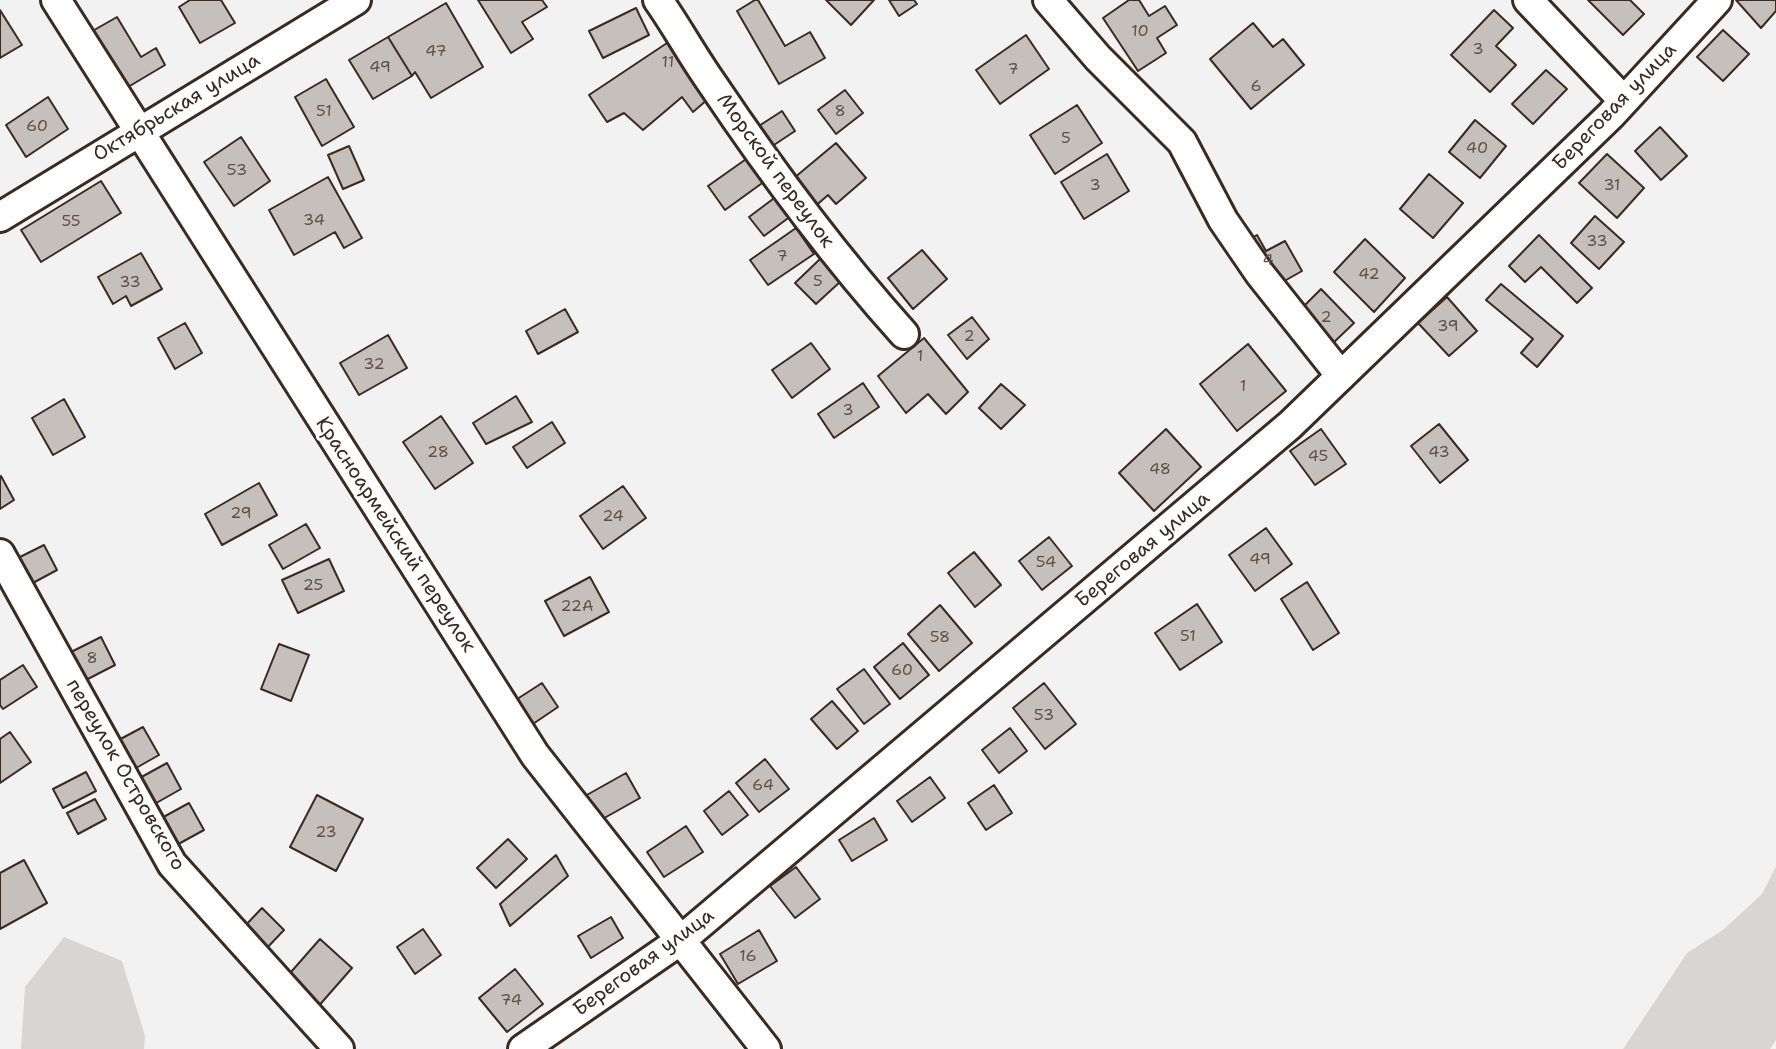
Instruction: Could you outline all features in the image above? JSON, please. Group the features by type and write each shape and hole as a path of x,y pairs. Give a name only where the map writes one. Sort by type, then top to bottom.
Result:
{"street":[{"name":"Красноармейский переулок","path":"56,0 535,755 766,1049"},
{"name":"Октябрьская улица","path":"0,217 356,0"},
{"name":"Морской переулок","path":"658,0 682,33 709,80 821,237 904,334"},
{"path":"1048,0 1098,58 1182,142 1223,220 1260,274 1341,376"},
{"path":"1528,0 1624,101"},
{"name":"Береговая улица","path":"523,1049 681,940 1290,425 1624,101 1717,0"},
{"name":"переулок Островского","path":"0,554 172,864 339,1049"}],"shaded area":[{"path":"1776,866 1776,1040 1770,1049 1623,1049 1687,953 1723,930 1762,894"},
{"path":"64,937 122,961 145,1036 144,1049 21,1049 25,987"}],"building":[{"path":"190,0 221,0 235,23 200,43 179,7"},
{"path":"478,0 542,0 547,7 522,22 533,39 511,53"},
{"path":"758,0 785,46 810,32 825,58 779,84 737,11"},
{"path":"826,0 874,0 851,25"},
{"path":"889,0 914,0 917,4 899,16"},
{"path":"1129,0 1139,0 1149,16 1165,6 1177,25 1157,38 1166,53 1138,71 1103,18"},
{"path":"1588,0 1630,0 1644,14 1623,35"},
{"path":"1736,0 1776,0 1776,11 1761,28"},
{"path":"446,3 483,67 431,98 415,72 412,76 388,37"},
{"path":"636,8 649,35 603,58 589,31"},
{"path":"0,10 22,45 0,58"},
{"path":"1494,10 1513,28 1496,46 1516,65 1490,92 1451,55"},
{"path":"117,17 141,57 156,48 165,65 123,90 89,33"},
{"path":"1253,23 1273,47 1283,39 1304,65 1251,109 1210,59"},
{"path":"1723,30 1749,54 1723,81 1697,57"},
{"path":"682,33 715,93 693,112 682,97 643,130 624,113 607,122 589,95"},
{"path":"1026,35 1049,69 1000,104 976,70"},
{"path":"388,37 412,76 373,99 349,60"},
{"path":"1546,70 1567,89 1533,124 1512,104"},
{"path":"326,79 354,127 322,146 295,97"},
{"path":"845,90 863,113 836,134 818,110"},
{"path":"48,97 68,129 26,157 6,125"},
{"path":"1077,105 1102,143 1055,174 1030,135"},
{"path":"782,111 795,131 762,153 748,133"},
{"path":"1475,120 1506,146 1480,178 1449,152"},
{"path":"1660,127 1687,156 1661,180 1635,151"},
{"path":"241,137 270,181 234,206 204,162"},
{"path":"836,143 866,178 836,204 828,195 811,210 788,183"},
{"path":"349,146 364,180 343,189 328,155"},
{"path":"1107,154 1129,191 1084,219 1061,182"},
{"path":"1607,154 1644,188 1617,218 1579,183"},
{"path":"749,157 765,181 725,210 708,186"},
{"path":"1429,174 1463,203 1433,238 1400,209"},
{"path":"328,177 362,238 344,248 335,232 294,255 269,210"},
{"path":"101,181 121,213 41,262 21,230"},
{"path":"777,196 791,216 764,236 749,217"},
{"path":"1595,216 1624,242 1599,269 1571,243"},
{"path":"796,228 814,254 768,285 750,260"},
{"path":"1257,235 1266,251 1285,241 1302,271 1258,296 1232,249"},
{"path":"1539,235 1592,288 1577,303 1541,267 1525,282 1509,266"},
{"path":"1365,239 1405,278 1374,312 1334,272"},
{"path":"922,250 947,279 913,309 888,278"},
{"path":"141,253 162,289 131,306 126,296 113,304 98,277"},
{"path":"820,259 841,281 816,304 795,283"},
{"path":"1501,284 1563,336 1537,367 1521,353 1533,339 1486,300"},
{"path":"1321,289 1354,323 1331,345 1298,312"},
{"path":"1447,297 1477,331 1449,356 1418,323"},
{"path":"565,309 578,332 538,354 526,331"},
{"path":"972,317 989,339 967,359 948,335"},
{"path":"185,323 202,353 175,369 158,338"},
{"path":"388,335 407,368 359,395 340,363"},
{"path":"924,338 968,392 946,414 928,394 906,413 878,376"},
{"path":"811,343 830,369 792,398 772,370"},
{"path":"1248,344 1286,391 1237,431 1200,384"},
{"path":"863,383 879,407 834,438 818,414"},
{"path":"1001,384 1025,405 1001,429 979,408"},
{"path":"516,396 532,422 486,444 473,423"},
{"path":"64,399 85,437 53,455 32,418"},
{"path":"441,416 473,463 435,489 403,442"},
{"path":"552,422 565,443 527,468 513,447"},
{"path":"1439,424 1468,460 1440,483 1411,446"},
{"path":"1166,429 1201,467 1154,511 1119,473"},
{"path":"1321,429 1346,464 1315,485 1290,451"},
{"path":"0,477 14,500 0,509"},
{"path":"259,483 277,515 222,545 205,514"},
{"path":"623,486 646,518 603,549 580,516"},
{"path":"306,524 320,548 283,569 269,545"},
{"path":"1266,528 1292,564 1255,591 1229,555"},
{"path":"1049,537 1072,566 1042,590 1019,561"},
{"path":"44,545 57,570 31,584 18,558"},
{"path":"974,552 1001,585 975,607 948,573"},
{"path":"329,559 344,591 298,613 282,580"},
{"path":"590,577 609,612 564,636 545,601"},
{"path":"1307,582 1339,633 1313,650 1281,599"},
{"path":"1197,604 1222,642 1180,670 1155,633"},
{"path":"940,605 972,643 939,671 908,634"},
{"path":"101,637 115,665 84,681 69,653"},
{"path":"903,643 929,675 900,699 874,667"},
{"path":"279,644 309,655 291,701 261,689"},
{"path":"23,665 37,687 3,709 0,705 0,680"},
{"path":"864,669 890,704 864,724 837,689"},
{"path":"542,683 558,707 527,728 511,703"},
{"path":"1044,683 1076,724 1045,749 1013,708"},
{"path":"832,701 858,731 837,749 811,719"},
{"path":"143,727 159,755 129,772 113,743"},
{"path":"1010,728 1027,751 999,773 982,750"},
{"path":"10,732 31,762 0,783 0,739"},
{"path":"765,759 789,789 759,812 736,783"},
{"path":"167,763 181,789 151,806 136,780"},
{"path":"86,772 96,791 63,808 53,789"},
{"path":"626,773 640,798 599,821 585,796"},
{"path":"930,777 945,798 912,822 897,801"},
{"path":"994,785 1012,813 986,830 968,803"},
{"path":"729,791 748,815 722,835 704,811"},
{"path":"317,795 363,819 336,871 290,847"},
{"path":"95,799 106,819 78,834 67,813"},
{"path":"189,803 204,830 173,847 158,820"},
{"path":"874,818 887,840 852,861 839,840"},
{"path":"686,826 703,852 664,877 647,852"},
{"path":"508,839 527,859 496,888 477,868"},
{"path":"556,855 568,876 510,926 500,904"},
{"path":"24,860 47,903 0,929 0,873"},
{"path":"796,867 820,899 795,918 770,886"},
{"path":"262,908 284,930 265,950 242,929"},
{"path":"611,917 623,938 591,958 578,936"},
{"path":"423,929 441,955 415,974 397,947"},
{"path":"759,930 777,961 738,984 720,954"},
{"path":"320,939 352,968 316,1009 284,980"},
{"path":"515,969 543,1004 507,1032 479,998"}]}
